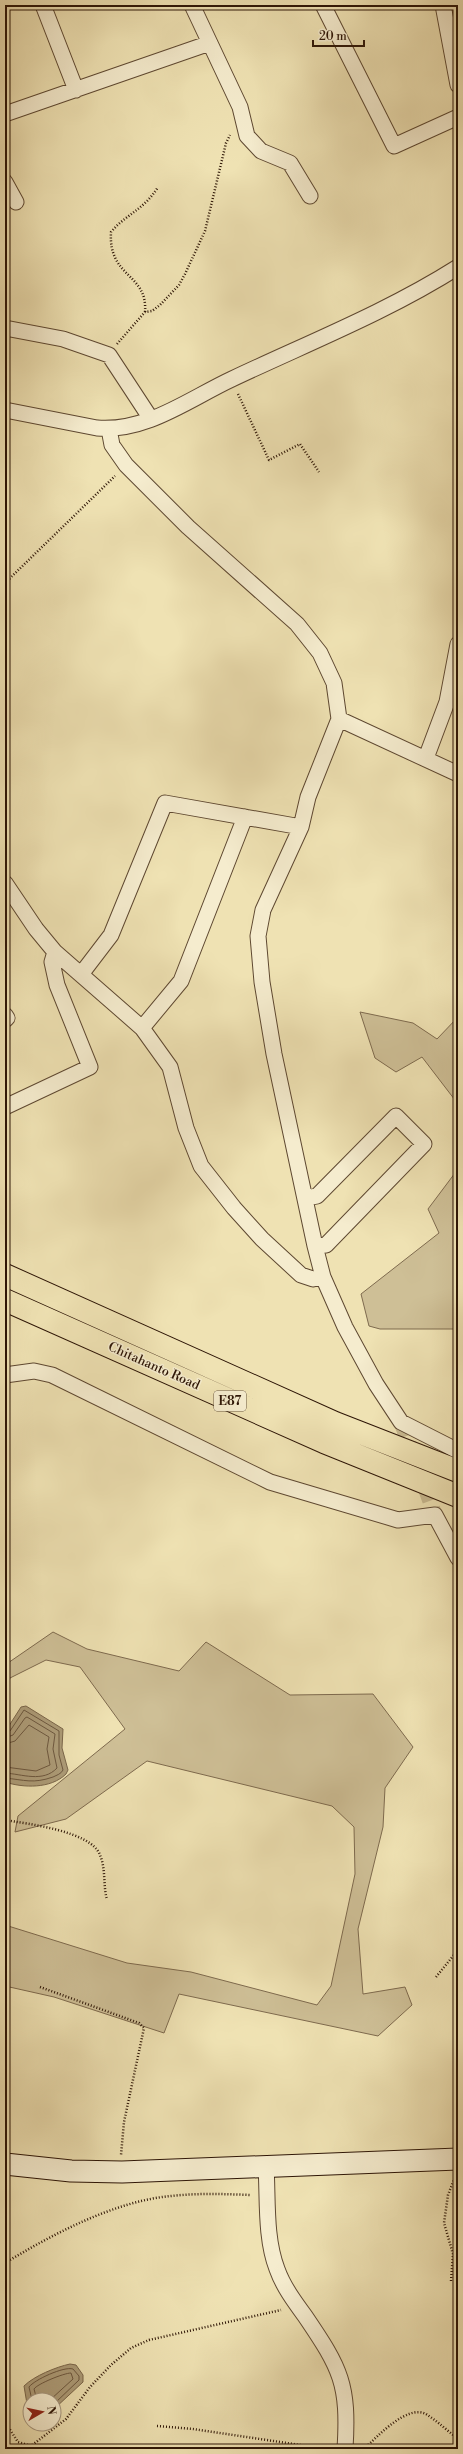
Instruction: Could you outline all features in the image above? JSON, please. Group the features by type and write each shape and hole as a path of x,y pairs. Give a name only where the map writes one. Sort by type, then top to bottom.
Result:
{"highway":[{"name":"Chitahanto Road","path":"5,1274 334,1423 458,1471"},
{"name":"Chitahanto Road","path":"5,1300 324,1442 458,1496"}],"street":[{"path":"43,5 76,90"},
{"path":"192,5 242,117 248,136 261,151 290,163 310,196"},
{"path":"323,5 394,146 458,117"},
{"path":"443,5 458,85"},
{"path":"5,114 210,43"},
{"path":"5,182 16,202"},
{"path":"5,410 109,429 151,419 231,379 307,345 435,282 458,267"},
{"path":"5,328 63,339 109,355 151,419"},
{"path":"109,429 112,445 126,465 188,527 280,607 308,637 320,653 334,683 339,719 308,798 301,827 288,860 263,910 258,936 262,982 274,1054 323,1277 349,1334 376,1384 401,1422 458,1451"},
{"path":"426,758 447,702 458,644"},
{"path":"339,719 458,774"},
{"path":"82,974 111,935 165,802 301,827"},
{"path":"142,1028 181,981 245,817"},
{"path":"5,883 36,929 55,952 142,1028 170,1067 186,1128 201,1166 234,1208 288,1265 306,1278 323,1277"},
{"path":"5,1107 90,1067 56,985 52,962 55,952"},
{"path":"5,1015 7,1018 5,1020"},
{"path":"306,1198 317,1196 396,1116 424,1144 326,1245 315,1246"},
{"path":"5,1375 34,1371 52,1375 270,1482 398,1520 435,1515 458,1558"},
{"path":"5,2164 71,2171 122,2172 457,2159"},
{"path":"266,2166 270,2231 276,2269 295,2302 330,2353 344,2386 347,2416 345,2449"}],"path":[{"path":"109,355 126,331 145,312 152,311 160,305 179,285 205,231 226,144 238,120 242,117"},
{"path":"145,312 141,287 125,274 112,253 111,232 119,223 142,207 158,187"},
{"path":"231,379 269,460 300,444 319,472"},
{"path":"5,583 126,465"},
{"path":"5,1820 69,1833 93,1845 100,1854 107,1900"},
{"path":"436,1977 458,1950"},
{"path":"40,1987 139,2023 144,2028 144,2035 124,2122 121,2151 122,2172"},
{"path":"451,2281 453,2254 444,2223 448,2195 457,2168 457,2159"},
{"path":"5,2263 77,2224 136,2202 170,2196 267,2195"},
{"path":"5,2422 18,2442 31,2446 66,2419 90,2387 131,2348 149,2340 270,2314 286,2308 295,2302"},
{"path":"364,2449 387,2428 405,2416 418,2412 425,2414 458,2440"},
{"path":"157,2426 193,2429 327,2449"}],"shaded area":[{"path":"360,1012 413,1023 437,1039 458,1017 458,1104 422,1057 396,1072 375,1058"},
{"path":"458,1169 458,1329 380,1329 369,1326 361,1294 439,1233 428,1209"},
{"path":"53,1632 87,1649 179,1671 206,1642 290,1695 373,1694 413,1747 385,1788 383,1827 358,1929 363,1994 405,1987 412,2005 378,2036 179,1994 164,2033 54,1997 5,1986 5,1925 127,1963 191,1972 317,2005 331,1986 355,1874 354,1827 332,1806 147,1761 66,1819 15,1832 18,1816 125,1729 80,1667 46,1660 10,1678 5,1687 5,1665"}],"water":[{"path":"26,1706 63,1729 62,1748 68,1770 60,1779 45,1785 28,1786 5,1782 5,1732 21,1707"},
{"path":"70,2364 76,2365 83,2375 83,2382 62,2402 62,2392 25,2392 24,2386 28,2382 58,2367"}],"tunnel":[{"path":"401,1422 435,1515"}]}
